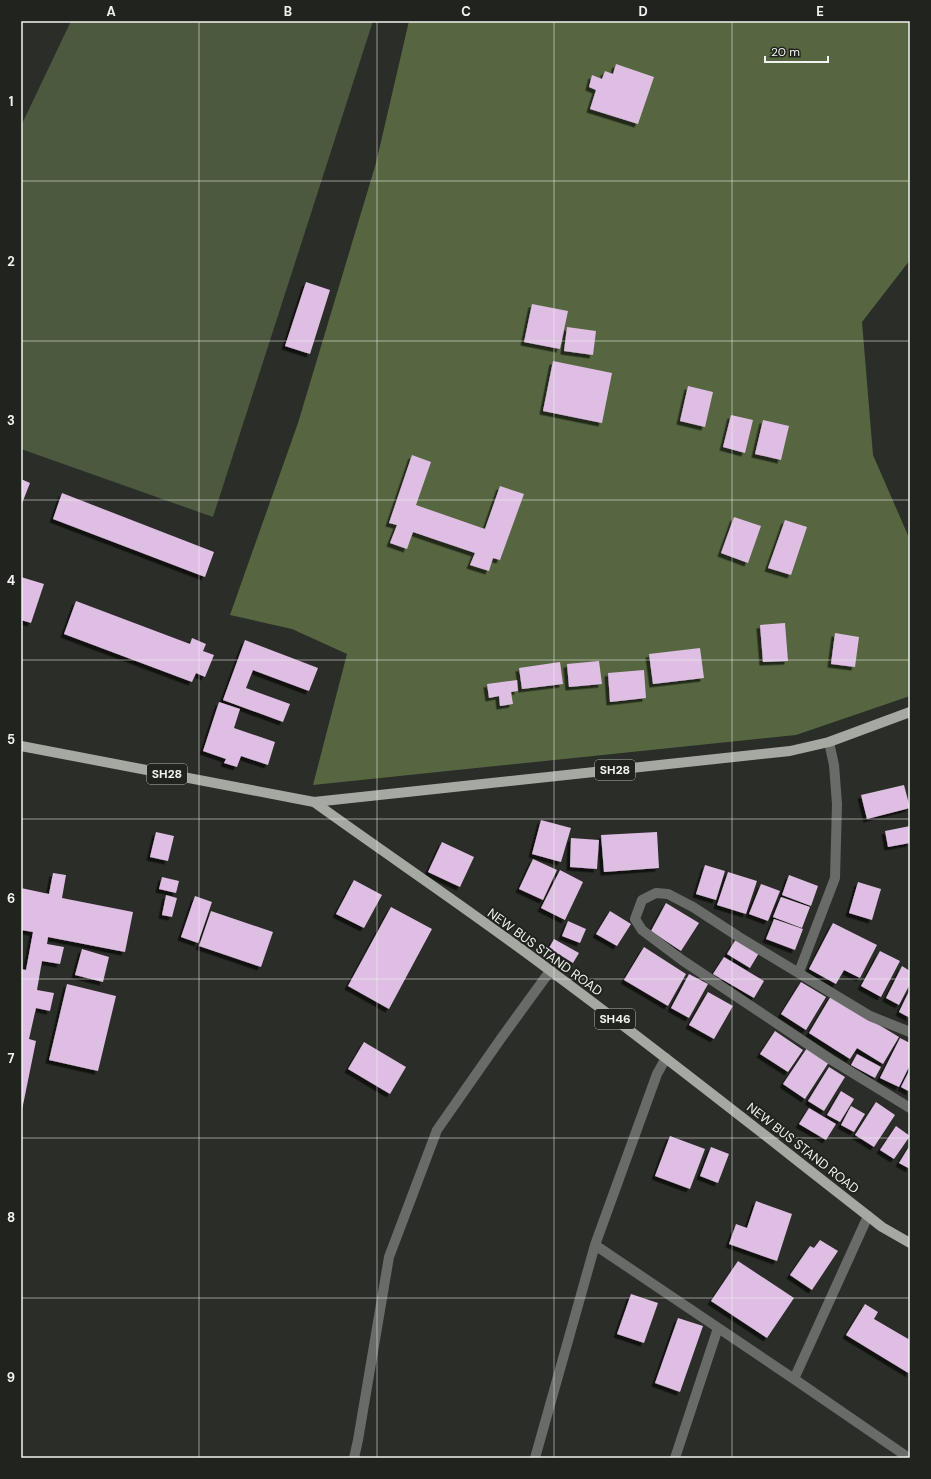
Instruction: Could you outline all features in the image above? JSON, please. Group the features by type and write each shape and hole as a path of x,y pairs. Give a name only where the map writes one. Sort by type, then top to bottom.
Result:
{"main road":[{"name":"SH28","path":"21,746 314,802 790,751 828,742 910,712"},
{"name":"NEW BUS STAND ROAD","path":"314,802 550,971 666,1058 868,1216 910,1243"}],"street":[{"path":"799,972 836,878 837,804 834,765 828,742"},
{"path":"910,1032 870,1016 739,937 693,907 668,894 656,893 642,900 635,919 642,930 682,960 830,1059 910,1108"},
{"path":"354,1458 389,1257 437,1130 550,971"},
{"path":"535,1458 595,1245 657,1074 666,1058"},
{"path":"794,1379 868,1216"},
{"path":"595,1245 909,1458"},
{"path":"675,1458 718,1328"}],"green space":[{"path":"71,21 373,21 213,517 21,449 21,126"},
{"path":"409,21 910,21 910,260 862,322 873,455 910,540 910,696 796,735 313,785 347,654 292,629 230,615 298,423 376,163"}],"building":[{"path":"616,64 654,77 638,124 590,109 596,90 589,87 592,75 602,79 605,71 613,74"},
{"path":"306,282 330,290 310,354 285,346"},
{"path":"532,304 568,311 560,349 524,342"},
{"path":"567,327 596,331 593,355 564,351"},
{"path":"553,361 612,373 602,423 543,411"},
{"path":"688,386 713,392 705,427 680,421"},
{"path":"731,415 753,420 745,453 723,447"},
{"path":"763,420 789,426 781,460 755,454"},
{"path":"412,455 431,462 416,505 485,529 500,486 524,494 500,560 493,558 489,571 470,565 475,553 413,532 407,549 390,543 397,525 389,523"},
{"path":"21,479 30,483 21,506"},
{"path":"62,493 214,552 205,577 53,519"},
{"path":"734,517 761,526 748,563 721,553"},
{"path":"785,520 807,527 791,575 768,568"},
{"path":"21,577 44,584 31,623 21,620"},
{"path":"76,601 190,644 192,638 206,644 203,651 214,655 205,677 196,673 192,682 64,634"},
{"path":"785,623 788,661 763,662 760,625"},
{"path":"835,633 859,637 855,667 831,664"},
{"path":"245,640 318,668 309,691 253,670 246,688 290,704 283,722 223,700"},
{"path":"700,648 704,678 653,684 649,654"},
{"path":"599,661 602,684 569,687 567,664"},
{"path":"560,662 563,684 522,689 519,668"},
{"path":"644,670 646,698 610,702 608,673"},
{"path":"517,680 518,691 511,692 513,704 500,706 499,696 489,698 487,684"},
{"path":"219,702 240,709 234,728 275,742 268,765 241,756 237,767 224,763 226,759 203,751"},
{"path":"904,785 910,808 867,819 861,795"},
{"path":"541,820 571,828 561,862 532,854"},
{"path":"910,826 910,843 888,847 885,831"},
{"path":"156,832 174,836 168,861 150,857"},
{"path":"657,832 659,868 604,872 601,835"},
{"path":"571,838 599,840 597,869 570,867"},
{"path":"442,842 474,857 460,887 428,872"},
{"path":"533,859 557,870 543,900 519,889"},
{"path":"705,865 725,871 716,900 696,894"},
{"path":"560,870 583,882 565,920 541,908"},
{"path":"728,872 757,881 746,914 717,905"},
{"path":"53,873 66,875 62,898 133,912 125,952 48,937 47,944 64,947 60,964 42,961 37,990 54,993 50,1011 36,1008 29,1039 36,1041 21,1110 21,969 26,970 33,932 21,930 21,888 49,894"},
{"path":"789,875 818,886 811,906 782,895"},
{"path":"162,877 179,881 176,893 159,889"},
{"path":"354,880 382,895 364,928 336,914"},
{"path":"858,882 881,889 872,920 849,913"},
{"path":"761,884 780,891 768,921 749,914"},
{"path":"166,895 177,898 172,917 162,915"},
{"path":"195,896 212,902 198,943 181,937"},
{"path":"781,897 810,907 802,928 773,917"},
{"path":"666,903 699,923 681,951 651,931"},
{"path":"391,907 432,929 389,1009 348,986"},
{"path":"211,911 273,932 261,967 199,946"},
{"path":"610,911 631,924 617,946 596,934"},
{"path":"774,919 803,929 795,950 766,939"},
{"path":"568,921 586,929 580,943 562,936"},
{"path":"833,923 877,945 860,978 844,970 836,984 809,969"},
{"path":"554,939 579,953 573,963 549,948"},
{"path":"736,939 759,953 750,968 727,954"},
{"path":"644,947 686,974 668,1006 624,980"},
{"path":"82,949 109,957 103,982 75,975"},
{"path":"880,951 900,961 881,997 861,986"},
{"path":"724,957 764,981 754,998 713,974"},
{"path":"902,966 910,971 910,984 899,1005 886,998"},
{"path":"689,974 708,984 689,1018 671,1008"},
{"path":"801,982 826,997 806,1030 781,1014"},
{"path":"67,984 116,996 98,1071 49,1060"},
{"path":"910,989 910,1018 899,1012"},
{"path":"708,992 733,1006 714,1039 689,1025"},
{"path":"831,996 899,1037 883,1064 857,1048 850,1059 809,1033"},
{"path":"775,1031 803,1050 788,1072 760,1054"},
{"path":"900,1038 910,1043 910,1065 899,1087 880,1078"},
{"path":"364,1042 406,1067 390,1094 348,1069"},
{"path":"807,1048 829,1062 805,1099 783,1084"},
{"path":"857,1054 881,1067 875,1078 851,1065"},
{"path":"829,1067 845,1077 824,1111 808,1101"},
{"path":"910,1069 910,1092 901,1087"},
{"path":"841,1091 854,1099 840,1122 827,1115"},
{"path":"876,1102 895,1115 874,1147 855,1135"},
{"path":"851,1106 865,1114 854,1132 841,1125"},
{"path":"809,1108 836,1124 826,1140 799,1124"},
{"path":"896,1126 910,1136 894,1159 880,1150"},
{"path":"670,1136 705,1149 690,1189 655,1176"},
{"path":"910,1145 910,1169 899,1163"},
{"path":"711,1147 729,1154 718,1183 700,1176"},
{"path":"756,1201 792,1214 777,1261 729,1244 736,1224 747,1228"},
{"path":"820,1240 838,1251 812,1290 790,1275 810,1246 814,1248"},
{"path":"738,1261 794,1298 767,1338 711,1301"},
{"path":"631,1294 658,1303 644,1343 617,1334"},
{"path":"865,1304 878,1312 874,1319 910,1340 910,1374 846,1335"},
{"path":"678,1318 703,1326 680,1392 655,1383"}]}
